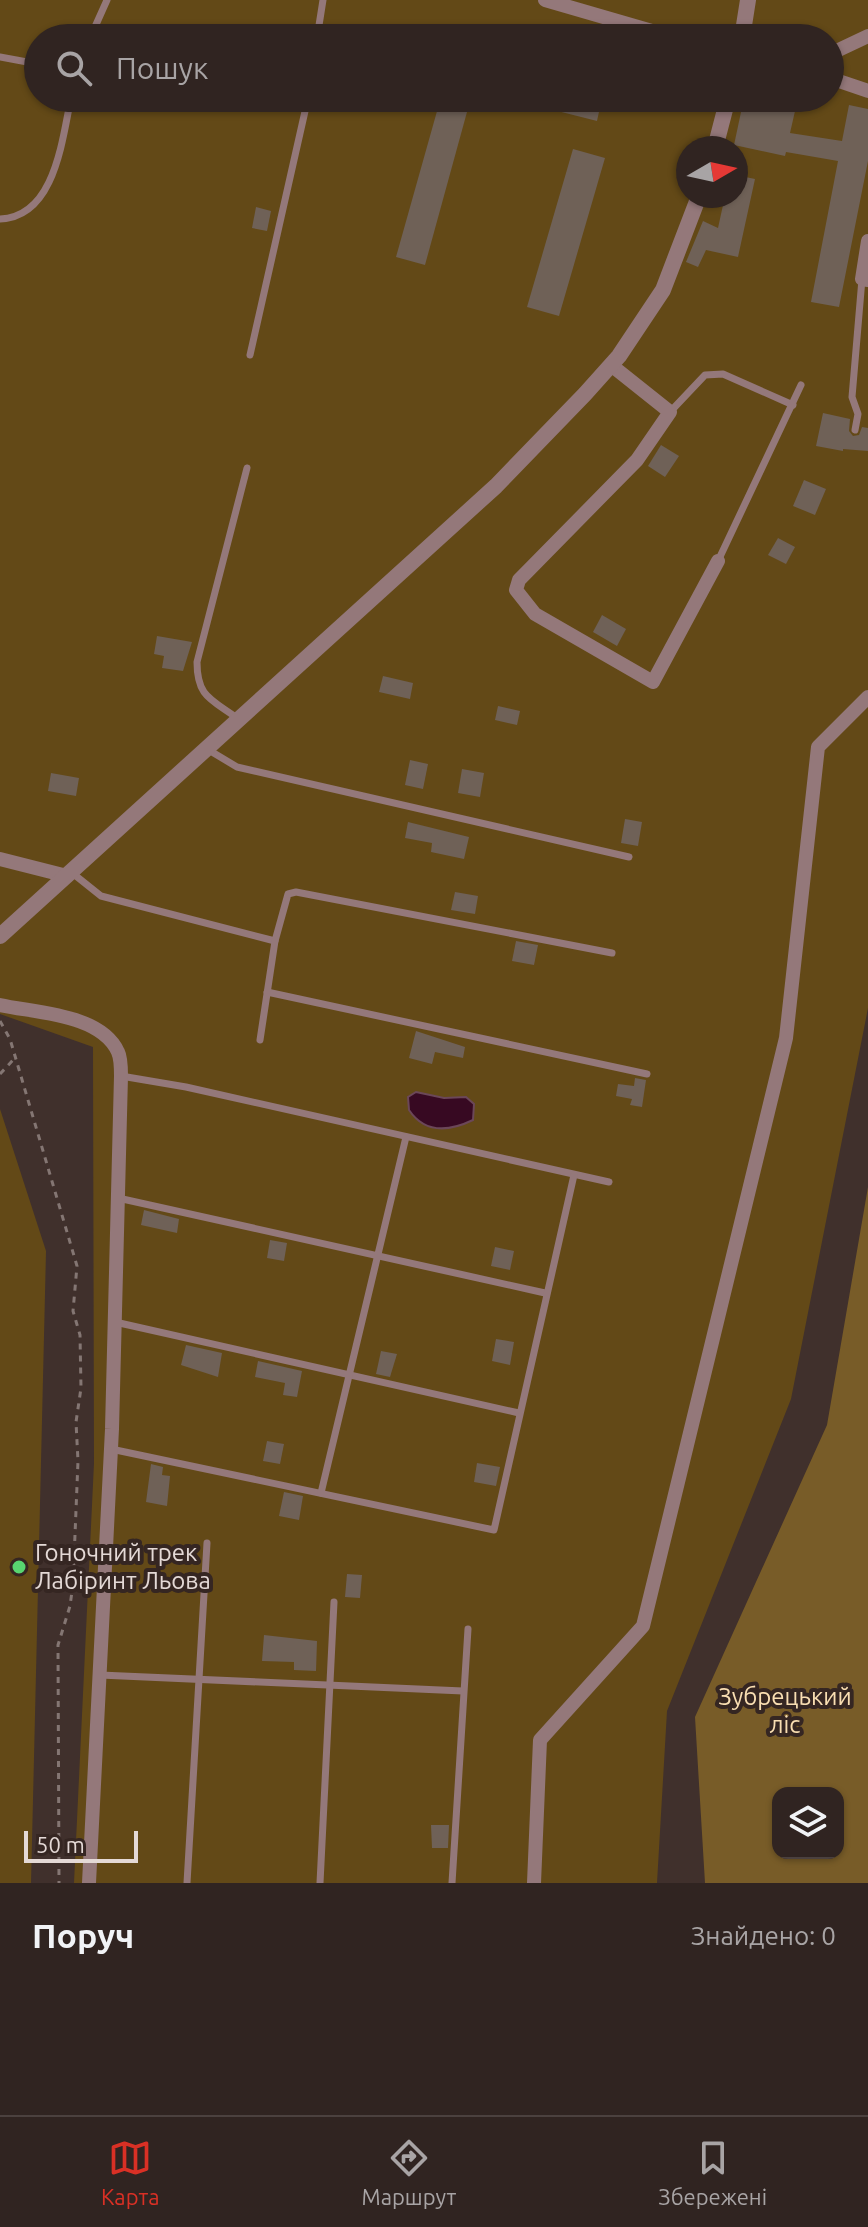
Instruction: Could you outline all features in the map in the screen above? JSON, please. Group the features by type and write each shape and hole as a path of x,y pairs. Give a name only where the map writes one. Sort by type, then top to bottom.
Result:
{"street":[{"path":"545,0 628,24"},
{"path":"744,24 748,0"},
{"path":"844,47 868,36"},
{"path":"844,83 868,91"},
{"path":"718,136 724,112"},
{"path":"0,936 496,486 611,365 663,290 694,208"},
{"path":"865,280 868,241"},
{"path":"611,365 670,412 637,460 519,580 516,590 535,614 653,682 718,561"},
{"path":"534,1883 540,1740 643,1626 786,1038 818,747 868,697"},
{"path":"0,859 69,874"},
{"path":"0,1005 85,1023 105,1034 119,1053 121,1076 111,1449 89,1883"}],"lane":[{"path":"96,24 107,0"},
{"path":"319,24 323,0"},
{"path":"0,57 24,61"},
{"path":"0,219 27,213 43,193 57,162 68,112"},
{"path":"250,355 305,112"},
{"path":"855,430 858,414 852,397 865,280"},
{"path":"670,412 705,375 712,373 723,374 793,405"},
{"path":"718,561 801,385"},
{"path":"858,414 868,412"},
{"path":"239,719 203,694 197,684 197,662 247,468"},
{"path":"207,749 237,767 629,857"},
{"path":"69,874 101,896 275,941"},
{"path":"260,1040 284,902 288,894 296,892 612,953"},
{"path":"267,992 647,1074"},
{"path":"121,1076 186,1087 609,1182"},
{"path":"321,1493 406,1137"},
{"path":"111,1449 494,1530 574,1175"},
{"path":"118,1198 545,1293"},
{"path":"115,1322 519,1413"},
{"path":"187,1883 207,1543"},
{"path":"320,1883 334,1602"},
{"path":"452,1883 468,1629"},
{"path":"100,1675 463,1691"}],"path":[{"path":"0,1021 10,1039 77,1266 73,1311 80,1335 81,1388 76,1422 78,1461 73,1584 58,1645 59,1883"},
{"path":"0,1074 14,1058"}],"shaded area":[{"path":"0,0 868,0 868,1008 791,1399 667,1711 657,1883 74,1883 94,1463 93,1047 0,1014"},
{"path":"416,1092 444,1098 466,1097 474,1104 473,1120 447,1128 430,1127 415,1118 409,1110 408,1097"},
{"name":"Гоночний трек Лабіринт Льова","path":"0,1109 46,1251 31,1883 0,1883"}],"green space":[{"name":"Зубрецький ліс","path":"868,1187 868,1883 705,1883 695,1717 827,1425"}],"building":[{"path":"849,105 868,109 868,161 839,307 811,302 838,161 786,152 785,156 748,148 748,136 736,136 741,112 795,112 790,133 842,141"},
{"path":"437,112 467,112 425,265 396,257"},
{"path":"561,112 599,112 597,121"},
{"path":"573,149 605,158 559,316 527,307"},
{"path":"748,178 755,179 738,257 706,250 698,267 686,262 703,221 718,228 722,208 748,208"},
{"path":"256,207 271,211 267,231 252,228"},
{"path":"823,413 850,419 849,431 853,436 859,435 862,427 868,428 868,451 816,446"},
{"path":"661,445 679,456 665,477 648,466"},
{"path":"804,480 826,489 815,515 793,506"},
{"path":"778,538 795,547 786,564 768,555"},
{"path":"602,615 626,629 617,646 593,632"},
{"path":"157,636 192,642 183,671 162,668 164,656 154,654"},
{"path":"383,676 413,683 410,699 379,692"},
{"path":"498,706 520,711 517,725 495,720"},
{"path":"410,760 428,764 423,789 405,785"},
{"path":"462,769 484,773 480,797 458,793"},
{"path":"51,773 79,778 76,796 48,791"},
{"path":"625,819 642,822 638,846 621,843"},
{"path":"408,822 469,837 464,859 431,852 432,843 405,838"},
{"path":"455,892 478,896 475,914 451,910"},
{"path":"516,941 538,945 534,965 512,961"},
{"path":"416,1031 465,1047 463,1058 435,1052 432,1064 409,1058"},
{"path":"635,1078 646,1080 642,1107 630,1105 632,1099 616,1096 618,1084 634,1086"},
{"path":"144,1210 179,1219 177,1233 141,1225"},
{"path":"270,1240 287,1243 284,1261 267,1258"},
{"path":"495,1247 514,1251 510,1270 491,1266"},
{"path":"496,1339 514,1342 510,1365 492,1361"},
{"path":"186,1345 222,1353 218,1377 181,1365"},
{"path":"381,1351 397,1354 390,1377 376,1374"},
{"path":"258,1361 302,1371 297,1397 283,1395 285,1383 255,1377"},
{"path":"267,1441 284,1444 280,1464 263,1461"},
{"path":"477,1463 500,1467 496,1486 474,1482"},
{"path":"151,1464 163,1467 162,1475 170,1476 167,1506 146,1502"},
{"path":"284,1492 303,1496 299,1520 279,1516"},
{"path":"347,1574 362,1575 360,1598 345,1597"},
{"path":"264,1635 317,1641 316,1671 294,1670 294,1662 262,1661"},
{"path":"431,1825 449,1825 448,1848 432,1848"}],"place":[{"name":"Гоночний трек Лабіринт Льова","path":"19,1567"}]}
